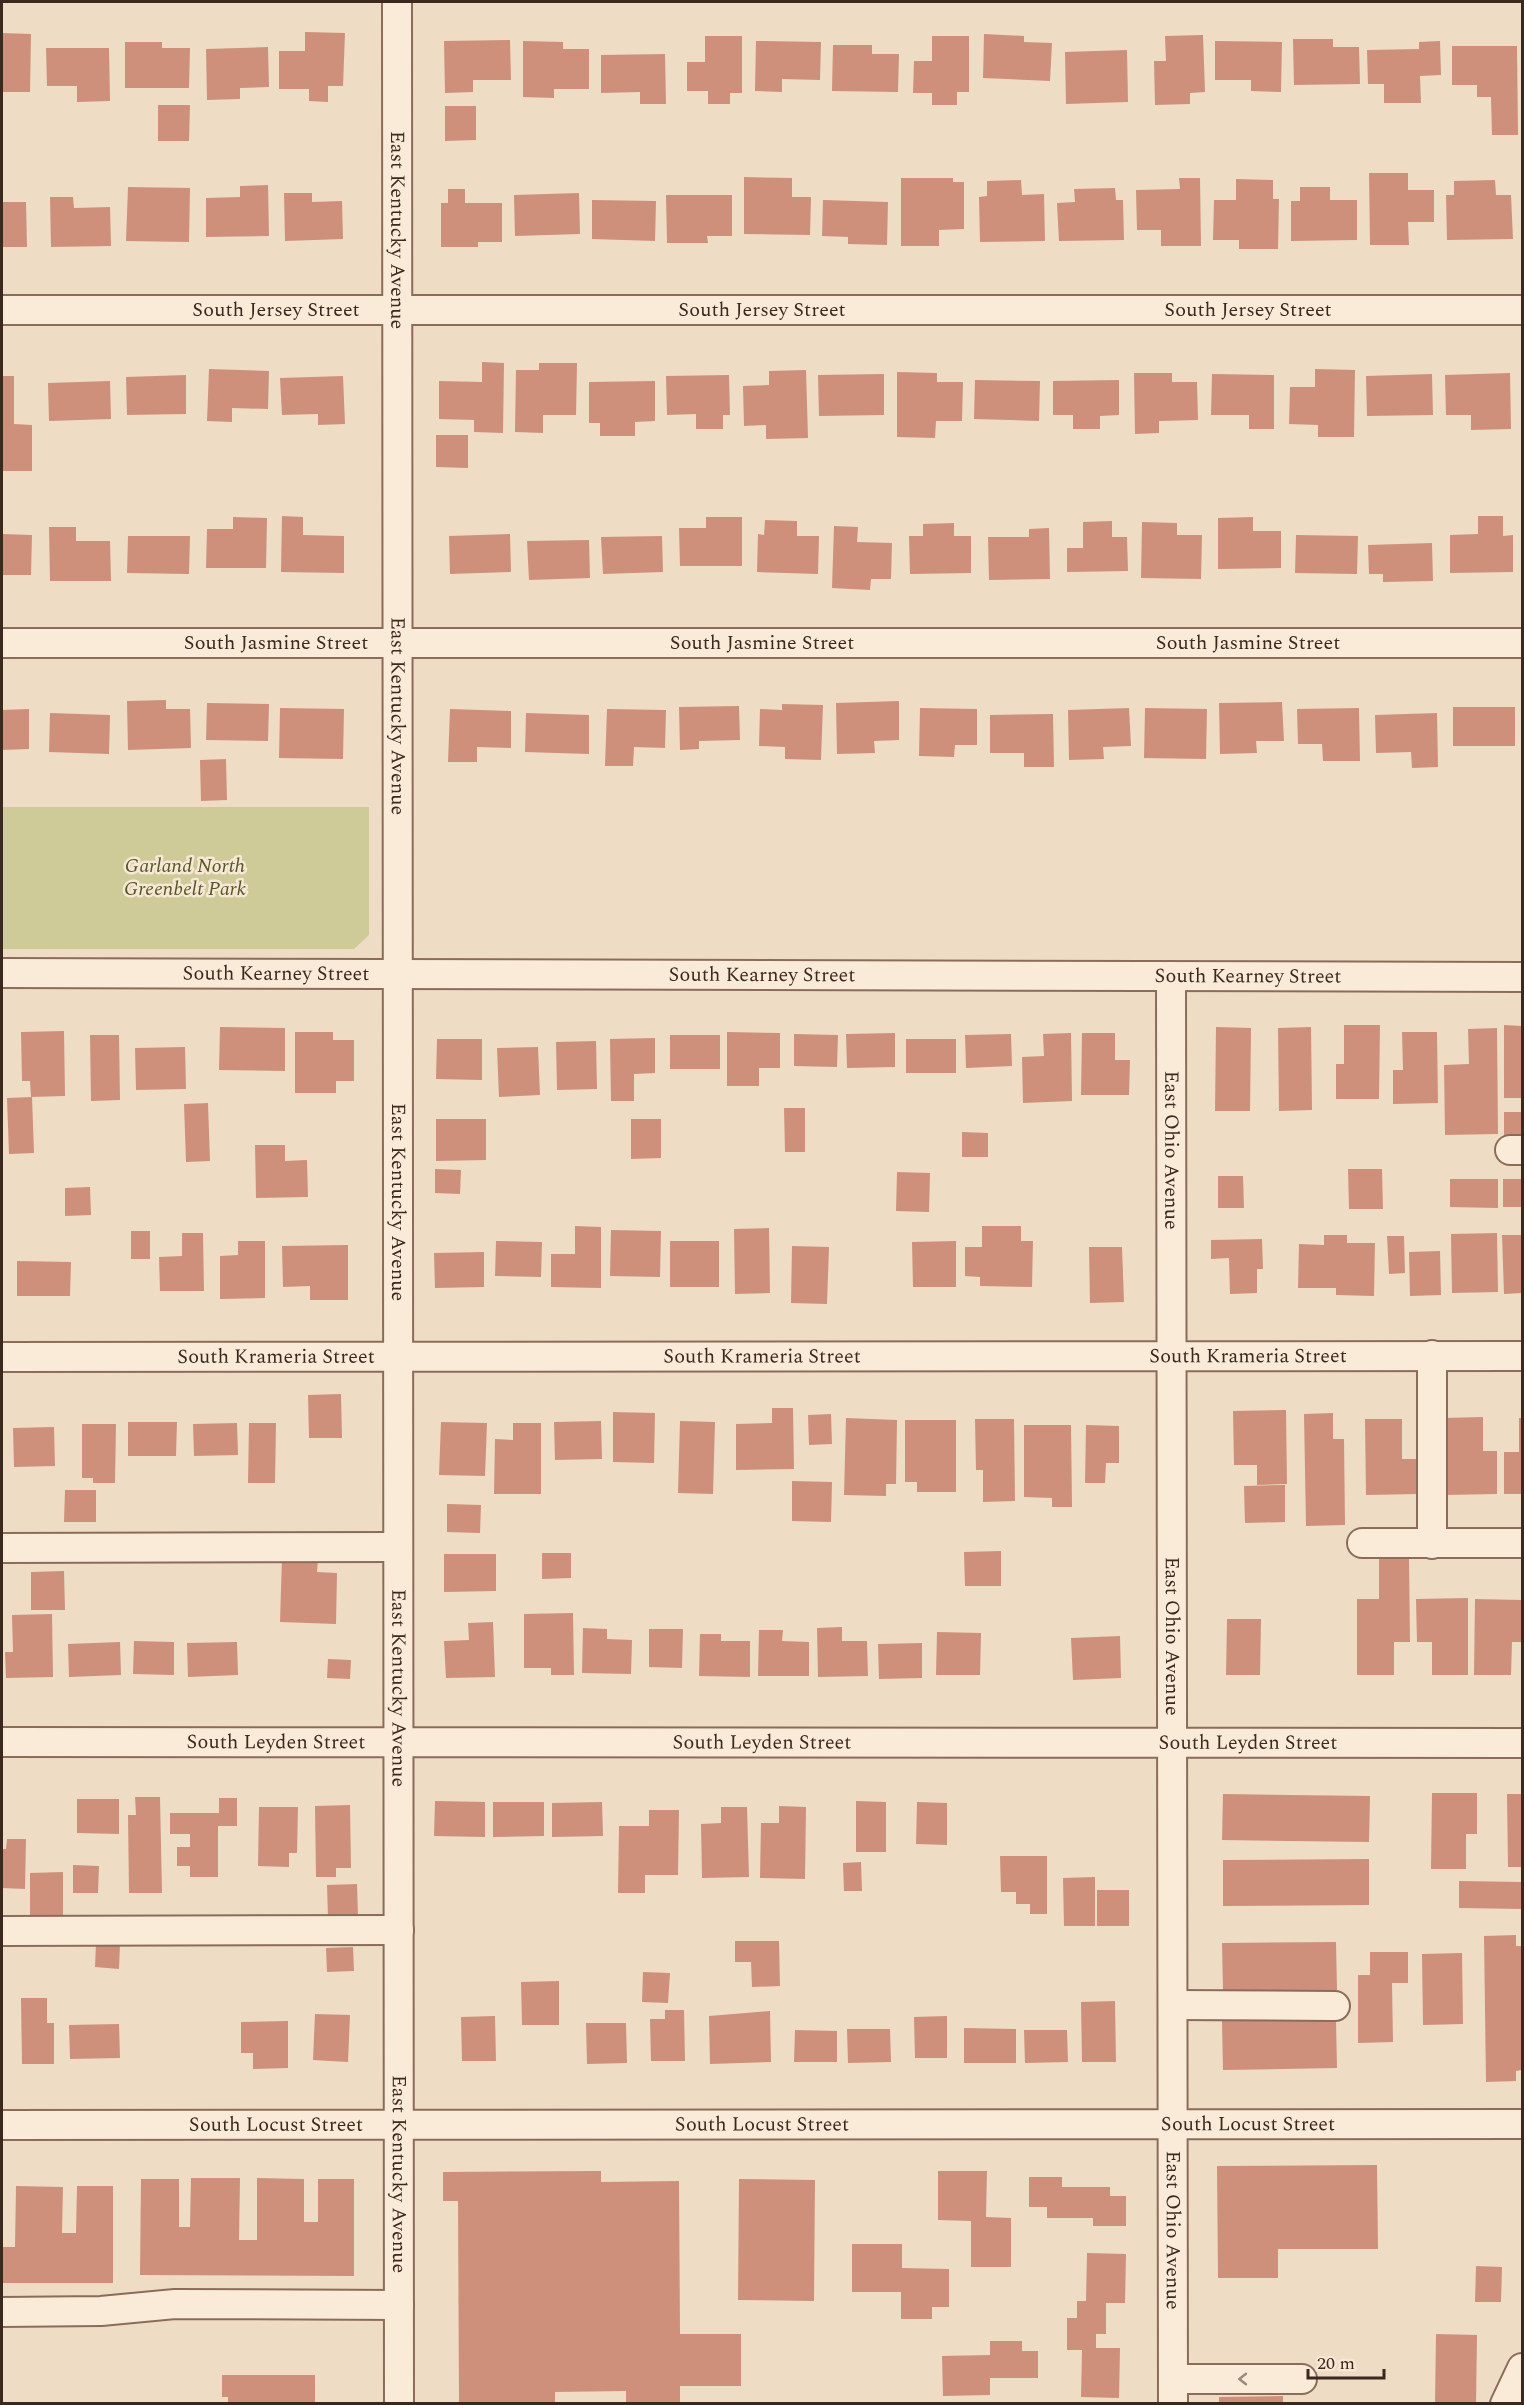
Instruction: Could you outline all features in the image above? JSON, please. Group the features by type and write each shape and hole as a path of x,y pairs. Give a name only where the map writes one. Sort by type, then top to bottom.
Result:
{"street":[{"name":"East Kentucky Avenue","path":"397,2 396,1358 399,1740 399,2403"},
{"name":"South Jersey Street","path":"2,310 1522,310"},
{"name":"South Jasmine Street","path":"2,643 1522,643"},
{"name":"South Kearney Street","path":"2,973 1522,977"},
{"name":"East Ohio Avenue","path":"1171,976 1173,2391"},
{"path":"1432,1356 1432,1544"},
{"name":"South Krameria Street","path":"2,1357 1522,1356"},
{"path":"1362,1543 1522,1543"},
{"path":"2,1548 398,1547"},
{"name":"South Leyden Street","path":"2,1742 399,1740 1522,1743"},
{"path":"2,1931 399,1930"},
{"path":"1173,2005 1335,2006"},
{"name":"South Locust Street","path":"2,2125 1522,2124"},
{"path":"2,2312 101,2311 175,2304 399,2306"},
{"path":"1505,2403 1522,2368"},
{"path":"1173,2391 1302,2379"}],"green space":[{"name":"Garland North Greenbelt Park","path":"2,807 369,807 369,935 354,949 2,949"}],"building":[{"path":"305,32 345,33 343,86 328,86 328,102 309,101 309,89 279,89 279,51 305,51"},
{"path":"2,33 31,34 30,92 2,92"},
{"path":"984,34 1024,36 1024,42 1052,43 1050,81 983,78"},
{"path":"1203,35 1205,92 1190,93 1190,104 1155,105 1154,61 1166,61 1165,36"},
{"path":"705,36 742,36 742,93 730,93 730,104 708,104 708,91 687,91 687,62 705,62"},
{"path":"932,36 969,36 969,92 957,92 957,105 932,105 932,93 913,93 914,61 932,61"},
{"path":"1293,39 1333,39 1333,47 1359,47 1360,84 1294,85"},
{"path":"510,40 511,80 473,80 473,92 445,93 444,41"},
{"path":"523,41 563,42 563,49 589,49 589,89 554,89 554,98 523,97"},
{"path":"756,41 821,42 820,80 782,79 782,92 755,91"},
{"path":"1215,41 1282,42 1281,92 1251,91 1251,80 1215,80"},
{"path":"1440,41 1441,75 1420,76 1421,103 1384,103 1384,84 1368,84 1367,50 1419,49 1419,42"},
{"path":"125,42 162,42 162,48 190,48 189,88 125,88"},
{"path":"833,45 872,45 872,54 899,54 898,92 832,91"},
{"path":"1452,46 1517,46 1518,135 1492,135 1491,97 1477,97 1477,85 1452,85"},
{"path":"268,47 269,87 240,88 240,99 207,100 206,49"},
{"path":"46,48 109,48 110,101 77,102 77,86 47,86"},
{"path":"1127,50 1128,102 1066,104 1065,52"},
{"path":"665,54 666,104 640,104 640,92 601,93 601,55"},
{"path":"158,105 190,105 189,141 158,141"},
{"path":"445,106 476,106 476,140 445,141"},
{"path":"1369,173 1408,173 1408,190 1434,190 1434,222 1408,222 1409,245 1370,245"},
{"path":"744,177 792,178 792,197 811,197 810,235 744,234"},
{"path":"901,178 953,178 953,182 964,182 964,229 939,230 939,246 901,246"},
{"path":"1179,178 1200,178 1201,246 1161,246 1161,230 1137,230 1136,190 1180,189"},
{"path":"1236,179 1273,180 1273,199 1279,199 1278,249 1239,249 1239,240 1213,240 1214,200 1236,200"},
{"path":"1021,180 1022,195 1044,194 1045,241 980,242 979,197 987,196 987,181"},
{"path":"1495,180 1496,195 1511,195 1513,239 1447,240 1446,195 1454,195 1454,181"},
{"path":"268,185 269,236 206,237 206,198 240,197 240,186"},
{"path":"128,187 190,188 189,242 126,241"},
{"path":"1300,187 1330,187 1330,200 1357,200 1357,240 1291,241 1291,201 1300,201"},
{"path":"1115,188 1116,200 1123,200 1124,240 1059,241 1057,203 1075,202 1074,189"},
{"path":"448,189 465,189 465,203 502,203 502,242 478,242 478,247 441,247 441,203 448,203"},
{"path":"284,193 312,193 312,202 342,201 343,239 285,241"},
{"path":"579,193 580,234 515,236 514,195"},
{"path":"666,195 732,195 732,236 707,236 708,243 667,243"},
{"path":"50,197 73,197 74,208 110,207 111,246 51,247"},
{"path":"592,200 656,201 655,241 592,239"},
{"path":"823,200 888,202 887,245 848,244 848,237 822,236"},
{"path":"2,202 26,202 27,247 2,247"},
{"path":"482,362 504,363 503,433 474,432 474,420 439,419 439,381 482,382"},
{"path":"539,363 577,363 576,415 543,415 543,433 515,432 516,370 539,370"},
{"path":"209,369 269,371 268,409 232,408 232,422 207,421"},
{"path":"1315,369 1355,370 1354,437 1318,437 1318,425 1289,424 1290,387 1315,387"},
{"path":"806,370 808,438 766,439 766,425 744,426 743,386 769,385 769,371"},
{"path":"897,372 937,373 937,382 963,382 962,421 936,421 935,438 897,437"},
{"path":"1134,373 1172,373 1172,382 1197,382 1198,420 1159,421 1159,433 1135,434"},
{"path":"1510,373 1511,429 1471,430 1471,415 1446,415 1445,375"},
{"path":"884,374 884,415 819,416 818,375"},
{"path":"1212,374 1274,375 1274,429 1249,429 1249,415 1211,415"},
{"path":"1432,374 1433,415 1367,416 1366,376"},
{"path":"186,375 186,414 127,415 126,377"},
{"path":"729,375 730,415 723,415 723,429 696,429 696,414 667,415 666,376"},
{"path":"2,376 14,376 14,424 32,425 32,471 2,471"},
{"path":"343,376 345,424 318,425 318,414 282,415 280,378"},
{"path":"975,380 1040,381 1039,421 974,419"},
{"path":"1119,380 1119,415 1100,416 1100,429 1073,429 1073,415 1053,415 1053,381"},
{"path":"110,381 111,419 49,421 48,383"},
{"path":"655,381 655,421 635,422 635,436 600,436 600,423 589,423 589,382"},
{"path":"436,435 468,435 468,468 436,467"},
{"path":"282,516 303,517 303,535 344,536 344,573 281,572"},
{"path":"1478,516 1503,516 1503,536 1513,535 1513,572 1450,573 1450,535 1478,534"},
{"path":"233,517 267,518 266,568 206,568 207,529 233,529"},
{"path":"706,517 742,517 742,566 680,566 679,528 706,528"},
{"path":"1253,517 1253,531 1281,531 1281,568 1218,569 1218,518"},
{"path":"765,520 797,521 797,536 819,536 818,574 757,572 758,534 764,535"},
{"path":"1112,521 1112,537 1127,537 1128,571 1067,572 1067,548 1083,548 1083,522"},
{"path":"1142,522 1177,523 1177,535 1202,535 1201,579 1141,578"},
{"path":"954,523 954,536 971,536 971,573 910,574 909,536 923,536 923,524"},
{"path":"834,526 858,527 857,542 892,543 891,579 871,579 870,590 832,588"},
{"path":"49,527 76,527 76,541 110,541 111,581 50,581"},
{"path":"1049,528 1050,579 989,580 988,537 1029,537 1029,529"},
{"path":"2,534 32,535 31,575 2,575"},
{"path":"510,534 511,572 450,574 449,536"},
{"path":"1296,535 1358,536 1357,574 1295,573"},
{"path":"128,536 190,536 189,574 127,573"},
{"path":"662,536 663,572 603,574 601,537"},
{"path":"589,540 590,578 529,580 527,541"},
{"path":"1432,543 1433,581 1383,582 1383,574 1369,574 1368,545"},
{"path":"166,700 166,709 190,709 191,748 128,750 127,701"},
{"path":"899,701 899,740 874,741 875,753 837,754 836,703"},
{"path":"1282,702 1284,741 1256,741 1257,753 1220,754 1219,703"},
{"path":"207,703 269,704 268,741 206,740"},
{"path":"782,704 823,705 821,760 785,759 785,747 759,746 760,709 782,710"},
{"path":"739,706 740,740 699,741 699,749 680,750 679,707"},
{"path":"1453,707 1515,707 1515,746 1453,746"},
{"path":"280,708 344,709 343,759 279,758"},
{"path":"920,708 977,709 977,745 955,745 954,757 919,756"},
{"path":"1129,708 1131,746 1103,747 1104,759 1069,760 1068,710"},
{"path":"1145,708 1207,709 1206,759 1144,758"},
{"path":"1359,708 1360,761 1323,761 1322,744 1298,744 1297,709"},
{"path":"29,709 29,749 2,750 2,710"},
{"path":"450,709 511,711 511,748 477,747 477,762 448,762"},
{"path":"607,709 666,710 665,748 634,747 633,766 605,766"},
{"path":"50,713 110,715 109,754 49,752"},
{"path":"526,713 589,715 589,754 525,752"},
{"path":"1437,713 1438,767 1412,768 1411,752 1376,753 1375,715"},
{"path":"1053,714 1054,767 1024,767 1024,753 990,753 990,715"},
{"path":"226,759 227,800 201,801 200,760"},
{"path":"1344,1025 1380,1025 1379,1099 1336,1099 1336,1064 1344,1064"},
{"path":"1504,1025 1522,1026 1522,1098 1504,1098"},
{"path":"220,1027 285,1028 285,1071 219,1070"},
{"path":"1216,1027 1251,1028 1250,1111 1215,1111"},
{"path":"1311,1027 1312,1110 1279,1111 1278,1028"},
{"path":"1497,1028 1498,1134 1445,1135 1444,1065 1469,1064 1468,1029"},
{"path":"64,1031 65,1096 31,1097 30,1081 22,1081 21,1032"},
{"path":"295,1032 333,1032 333,1040 354,1040 354,1081 336,1081 336,1093 295,1093"},
{"path":"727,1032 780,1033 780,1068 759,1068 759,1086 727,1086"},
{"path":"1402,1032 1437,1032 1438,1103 1393,1104 1393,1070 1403,1070"},
{"path":"895,1033 895,1067 847,1068 846,1034"},
{"path":"1071,1033 1072,1101 1023,1103 1022,1057 1044,1056 1043,1034"},
{"path":"1082,1033 1115,1033 1115,1060 1130,1060 1129,1095 1081,1095"},
{"path":"794,1034 838,1035 837,1067 794,1066"},
{"path":"1011,1034 1012,1066 966,1068 965,1035"},
{"path":"90,1035 119,1035 120,1100 91,1101"},
{"path":"670,1035 720,1035 720,1069 670,1069"},
{"path":"655,1038 655,1073 634,1074 634,1101 611,1101 610,1039"},
{"path":"437,1039 482,1039 482,1080 436,1079"},
{"path":"906,1039 956,1039 956,1073 906,1073"},
{"path":"596,1041 597,1089 557,1090 556,1042"},
{"path":"185,1047 186,1089 136,1090 135,1048"},
{"path":"538,1047 540,1095 499,1097 497,1048"},
{"path":"32,1097 34,1153 9,1154 7,1098"},
{"path":"208,1103 210,1161 186,1162 184,1104"},
{"path":"784,1108 805,1108 805,1152 785,1152"},
{"path":"1504,1112 1522,1112 1522,1139 1504,1138"},
{"path":"436,1119 486,1119 486,1160 436,1161"},
{"path":"631,1119 661,1119 661,1158 631,1159"},
{"path":"962,1132 988,1133 988,1157 962,1157"},
{"path":"255,1145 285,1145 285,1161 307,1160 308,1197 256,1198"},
{"path":"435,1169 461,1170 460,1194 435,1193"},
{"path":"1348,1169 1382,1169 1383,1209 1349,1209"},
{"path":"897,1172 930,1173 929,1212 896,1211"},
{"path":"1218,1176 1243,1176 1244,1208 1218,1208"},
{"path":"1450,1179 1498,1179 1498,1208 1450,1207"},
{"path":"1503,1179 1522,1179 1522,1207 1503,1207"},
{"path":"90,1187 91,1215 65,1216 65,1188"},
{"path":"575,1226 601,1227 601,1288 551,1287 551,1254 575,1254"},
{"path":"982,1226 1021,1226 1021,1241 1033,1241 1032,1287 980,1286 980,1277 965,1276 965,1247 982,1247"},
{"path":"769,1228 770,1293 735,1294 734,1229"},
{"path":"611,1230 661,1231 660,1277 610,1276"},
{"path":"131,1231 150,1231 150,1259 131,1259"},
{"path":"182,1233 203,1233 204,1291 160,1291 159,1257 182,1256"},
{"path":"1497,1233 1498,1292 1452,1293 1451,1234"},
{"path":"1324,1235 1347,1235 1347,1243 1375,1243 1374,1296 1336,1295 1336,1288 1298,1288 1299,1244 1324,1245"},
{"path":"1502,1235 1522,1235 1522,1293 1504,1294"},
{"path":"1387,1236 1404,1236 1405,1273 1389,1274"},
{"path":"1262,1239 1263,1269 1257,1269 1257,1293 1230,1294 1229,1258 1211,1259 1211,1240"},
{"path":"238,1241 265,1241 265,1298 220,1299 220,1256 238,1255"},
{"path":"496,1241 542,1242 541,1277 495,1276"},
{"path":"670,1241 719,1241 719,1287 670,1287"},
{"path":"956,1241 956,1287 913,1287 912,1242"},
{"path":"348,1245 348,1300 310,1300 310,1286 283,1287 282,1246"},
{"path":"792,1246 829,1247 827,1304 791,1303"},
{"path":"1089,1247 1122,1247 1124,1302 1090,1303"},
{"path":"1440,1251 1441,1295 1410,1296 1409,1252"},
{"path":"484,1252 484,1287 435,1288 434,1253"},
{"path":"17,1261 71,1262 70,1296 17,1296"},
{"path":"341,1394 342,1438 309,1438 308,1395"},
{"path":"772,1408 793,1408 794,1469 736,1470 736,1424 772,1423"},
{"path":"1286,1410 1287,1484 1257,1485 1257,1465 1234,1465 1233,1411"},
{"path":"613,1412 655,1413 654,1463 613,1462"},
{"path":"1333,1413 1333,1439 1344,1439 1345,1525 1306,1526 1304,1414"},
{"path":"831,1414 832,1444 809,1445 808,1415"},
{"path":"1483,1417 1483,1451 1497,1451 1497,1494 1445,1495 1444,1418"},
{"path":"846,1418 897,1420 896,1484 886,1484 886,1496 844,1495"},
{"path":"1519,1418 1522,1418 1522,1494 1504,1494 1504,1452 1519,1452"},
{"path":"975,1419 1014,1419 1015,1501 983,1502 983,1470 976,1470"},
{"path":"1365,1419 1402,1419 1402,1459 1418,1459 1418,1494 1366,1495"},
{"path":"905,1420 956,1420 956,1492 917,1492 917,1482 905,1482"},
{"path":"601,1421 602,1459 555,1460 554,1422"},
{"path":"680,1421 715,1422 713,1494 678,1493"},
{"path":"128,1422 177,1422 176,1456 128,1456"},
{"path":"441,1422 487,1423 485,1476 439,1475"},
{"path":"237,1423 238,1455 194,1456 193,1424"},
{"path":"249,1423 276,1423 275,1483 248,1483"},
{"path":"513,1423 541,1423 541,1494 494,1494 495,1439 513,1440"},
{"path":"82,1424 116,1424 115,1483 93,1483 93,1478 82,1478"},
{"path":"1024,1425 1071,1425 1072,1507 1052,1507 1052,1498 1024,1497"},
{"path":"1086,1425 1119,1426 1119,1463 1106,1463 1105,1483 1085,1483"},
{"path":"54,1427 55,1466 14,1467 13,1428"},
{"path":"792,1481 832,1482 831,1522 792,1521"},
{"path":"1285,1485 1285,1522 1245,1523 1244,1486"},
{"path":"65,1490 96,1490 96,1522 64,1522"},
{"path":"447,1504 481,1505 480,1533 447,1532"},
{"path":"1001,1551 1001,1586 965,1586 964,1552"},
{"path":"542,1553 571,1553 571,1578 542,1579"},
{"path":"444,1554 496,1554 496,1591 444,1592"},
{"path":"282,1557 318,1558 317,1572 337,1573 336,1624 280,1622"},
{"path":"1379,1558 1409,1558 1410,1642 1394,1642 1394,1675 1357,1675 1357,1599 1379,1599"},
{"path":"64,1571 65,1610 31,1610 31,1572"},
{"path":"1468,1598 1468,1675 1432,1675 1432,1642 1417,1642 1416,1599"},
{"path":"1475,1599 1522,1600 1522,1642 1512,1642 1511,1675 1474,1675"},
{"path":"573,1613 574,1675 551,1675 551,1668 524,1668 524,1614"},
{"path":"52,1614 53,1677 6,1678 5,1652 13,1652 12,1615"},
{"path":"1227,1619 1261,1619 1260,1675 1226,1675"},
{"path":"493,1622 495,1677 446,1678 444,1641 469,1640 468,1623"},
{"path":"842,1627 842,1641 867,1641 868,1676 818,1677 817,1628"},
{"path":"583,1628 607,1629 607,1639 632,1640 631,1674 582,1673"},
{"path":"649,1629 683,1629 682,1668 649,1667"},
{"path":"759,1630 783,1630 782,1641 809,1642 809,1676 758,1676"},
{"path":"937,1632 981,1633 980,1675 936,1675"},
{"path":"700,1634 721,1634 721,1641 750,1641 750,1677 699,1676"},
{"path":"1120,1636 1121,1678 1073,1680 1071,1638"},
{"path":"134,1641 174,1642 174,1675 133,1674"},
{"path":"120,1642 121,1675 69,1677 68,1644"},
{"path":"237,1642 238,1675 188,1677 187,1643"},
{"path":"922,1643 922,1678 879,1679 878,1644"},
{"path":"328,1659 351,1660 350,1679 327,1678"},
{"path":"1432,1793 1477,1793 1477,1834 1466,1834 1466,1869 1431,1869"},
{"path":"1223,1794 1370,1796 1369,1842 1222,1840"},
{"path":"1507,1794 1522,1794 1522,1867 1508,1867"},
{"path":"135,1797 160,1797 162,1893 129,1893 128,1815 136,1815"},
{"path":"219,1798 237,1798 237,1826 218,1826 218,1877 190,1877 190,1866 177,1866 177,1847 190,1847 190,1834 170,1834 170,1813 219,1813"},
{"path":"77,1799 119,1799 119,1834 77,1833"},
{"path":"435,1801 485,1802 485,1837 434,1836"},
{"path":"856,1801 886,1802 886,1852 856,1852"},
{"path":"493,1802 544,1802 544,1836 493,1837"},
{"path":"602,1802 603,1836 552,1837 552,1803"},
{"path":"917,1802 947,1803 947,1845 916,1844"},
{"path":"350,1805 351,1868 336,1868 336,1877 316,1877 315,1806"},
{"path":"779,1806 806,1807 805,1879 760,1878 761,1823 779,1823"},
{"path":"259,1807 298,1807 297,1853 289,1853 289,1867 258,1866"},
{"path":"721,1807 747,1807 749,1877 702,1878 701,1824 721,1823"},
{"path":"649,1810 679,1810 678,1875 645,1875 645,1893 618,1893 619,1826 649,1826"},
{"path":"7,1839 26,1839 25,1889 2,1888 2,1849 6,1849"},
{"path":"1000,1856 1047,1856 1047,1914 1030,1914 1030,1904 1016,1904 1016,1892 1001,1892"},
{"path":"1369,1859 1369,1905 1223,1906 1223,1860"},
{"path":"861,1862 862,1891 844,1891 843,1863"},
{"path":"73,1865 99,1866 98,1893 73,1893"},
{"path":"63,1872 63,1917 30,1917 30,1873"},
{"path":"1095,1877 1095,1926 1064,1926 1063,1878"},
{"path":"1459,1881 1522,1882 1522,1909 1459,1908"},
{"path":"357,1884 358,1917 328,1917 327,1885"},
{"path":"1097,1890 1129,1890 1129,1926 1097,1926"},
{"path":"1516,1935 1516,1946 1522,1946 1522,2070 1516,2071 1516,2081 1486,2082 1484,1936"},
{"path":"735,1941 779,1941 780,1986 752,1987 751,1962 735,1962"},
{"path":"1336,1942 1337,1990 1223,1991 1222,1943"},
{"path":"96,1943 120,1944 119,1969 95,1967"},
{"path":"353,1947 354,1971 327,1972 326,1948"},
{"path":"1370,1952 1408,1952 1408,1983 1392,1983 1393,2042 1358,2043 1358,1975 1370,1975"},
{"path":"1462,1953 1463,2024 1423,2025 1422,1954"},
{"path":"643,1972 670,1973 668,2003 642,2002"},
{"path":"559,1981 559,2025 522,2025 521,1982"},
{"path":"21,1998 47,1998 47,2023 54,2023 54,2064 22,2064"},
{"path":"1115,2001 1116,2062 1082,2062 1081,2002"},
{"path":"665,2010 684,2010 685,2061 651,2061 650,2019 665,2019"},
{"path":"770,2011 771,2062 710,2064 709,2016"},
{"path":"315,2014 350,2015 348,2062 313,2060"},
{"path":"495,2016 496,2061 462,2061 461,2017"},
{"path":"947,2016 947,2058 915,2058 914,2017"},
{"path":"1336,2019 1337,2068 1223,2070 1222,2021"},
{"path":"288,2021 288,2068 253,2069 253,2053 241,2053 241,2022"},
{"path":"586,2023 626,2023 627,2063 587,2064"},
{"path":"119,2024 120,2058 70,2059 69,2025"},
{"path":"964,2028 1016,2029 1016,2063 964,2063"},
{"path":"847,2029 890,2029 891,2062 848,2063"},
{"path":"795,2030 837,2031 837,2062 794,2062"},
{"path":"1024,2030 1067,2030 1068,2062 1025,2063"},
{"path":"1377,2165 1378,2249 1278,2249 1278,2278 1218,2278 1217,2166"},
{"path":"601,2171 601,2182 679,2181 680,2334 741,2334 741,2386 680,2386 680,2404 626,2404 626,2391 555,2392 555,2404 459,2404 458,2201 443,2201 443,2172"},
{"path":"938,2171 987,2171 986,2217 1011,2218 1011,2267 971,2267 971,2221 938,2220"},
{"path":"1029,2177 1062,2177 1062,2187 1110,2187 1110,2196 1126,2196 1126,2226 1093,2226 1093,2218 1047,2218 1047,2207 1029,2207"},
{"path":"191,2178 240,2178 239,2240 257,2240 257,2178 304,2179 304,2222 318,2222 318,2179 354,2179 354,2276 140,2275 141,2179 179,2179 179,2227 190,2227"},
{"path":"739,2179 815,2180 814,2301 738,2300"},
{"path":"16,2186 63,2187 62,2233 76,2233 77,2186 113,2186 113,2283 2,2283 2,2247 15,2247"},
{"path":"852,2244 902,2244 902,2268 949,2269 949,2307 932,2307 932,2319 901,2319 901,2292 852,2292"},
{"path":"1087,2253 1126,2254 1125,2303 1106,2303 1106,2334 1096,2334 1096,2348 1120,2348 1119,2398 1081,2397 1082,2350 1067,2350 1067,2318 1077,2318 1077,2301 1086,2301"},
{"path":"1476,2266 1502,2267 1501,2302 1475,2302"},
{"path":"1436,2334 1477,2335 1476,2404 1435,2404"},
{"path":"990,2341 1022,2341 1022,2351 1038,2351 1038,2378 990,2378 990,2395 943,2396 942,2356 990,2355"},
{"path":"222,2375 315,2375 315,2404 228,2404 228,2397 222,2397"},
{"path":"1283,2396 1283,2404 1219,2404 1219,2397"}]}
